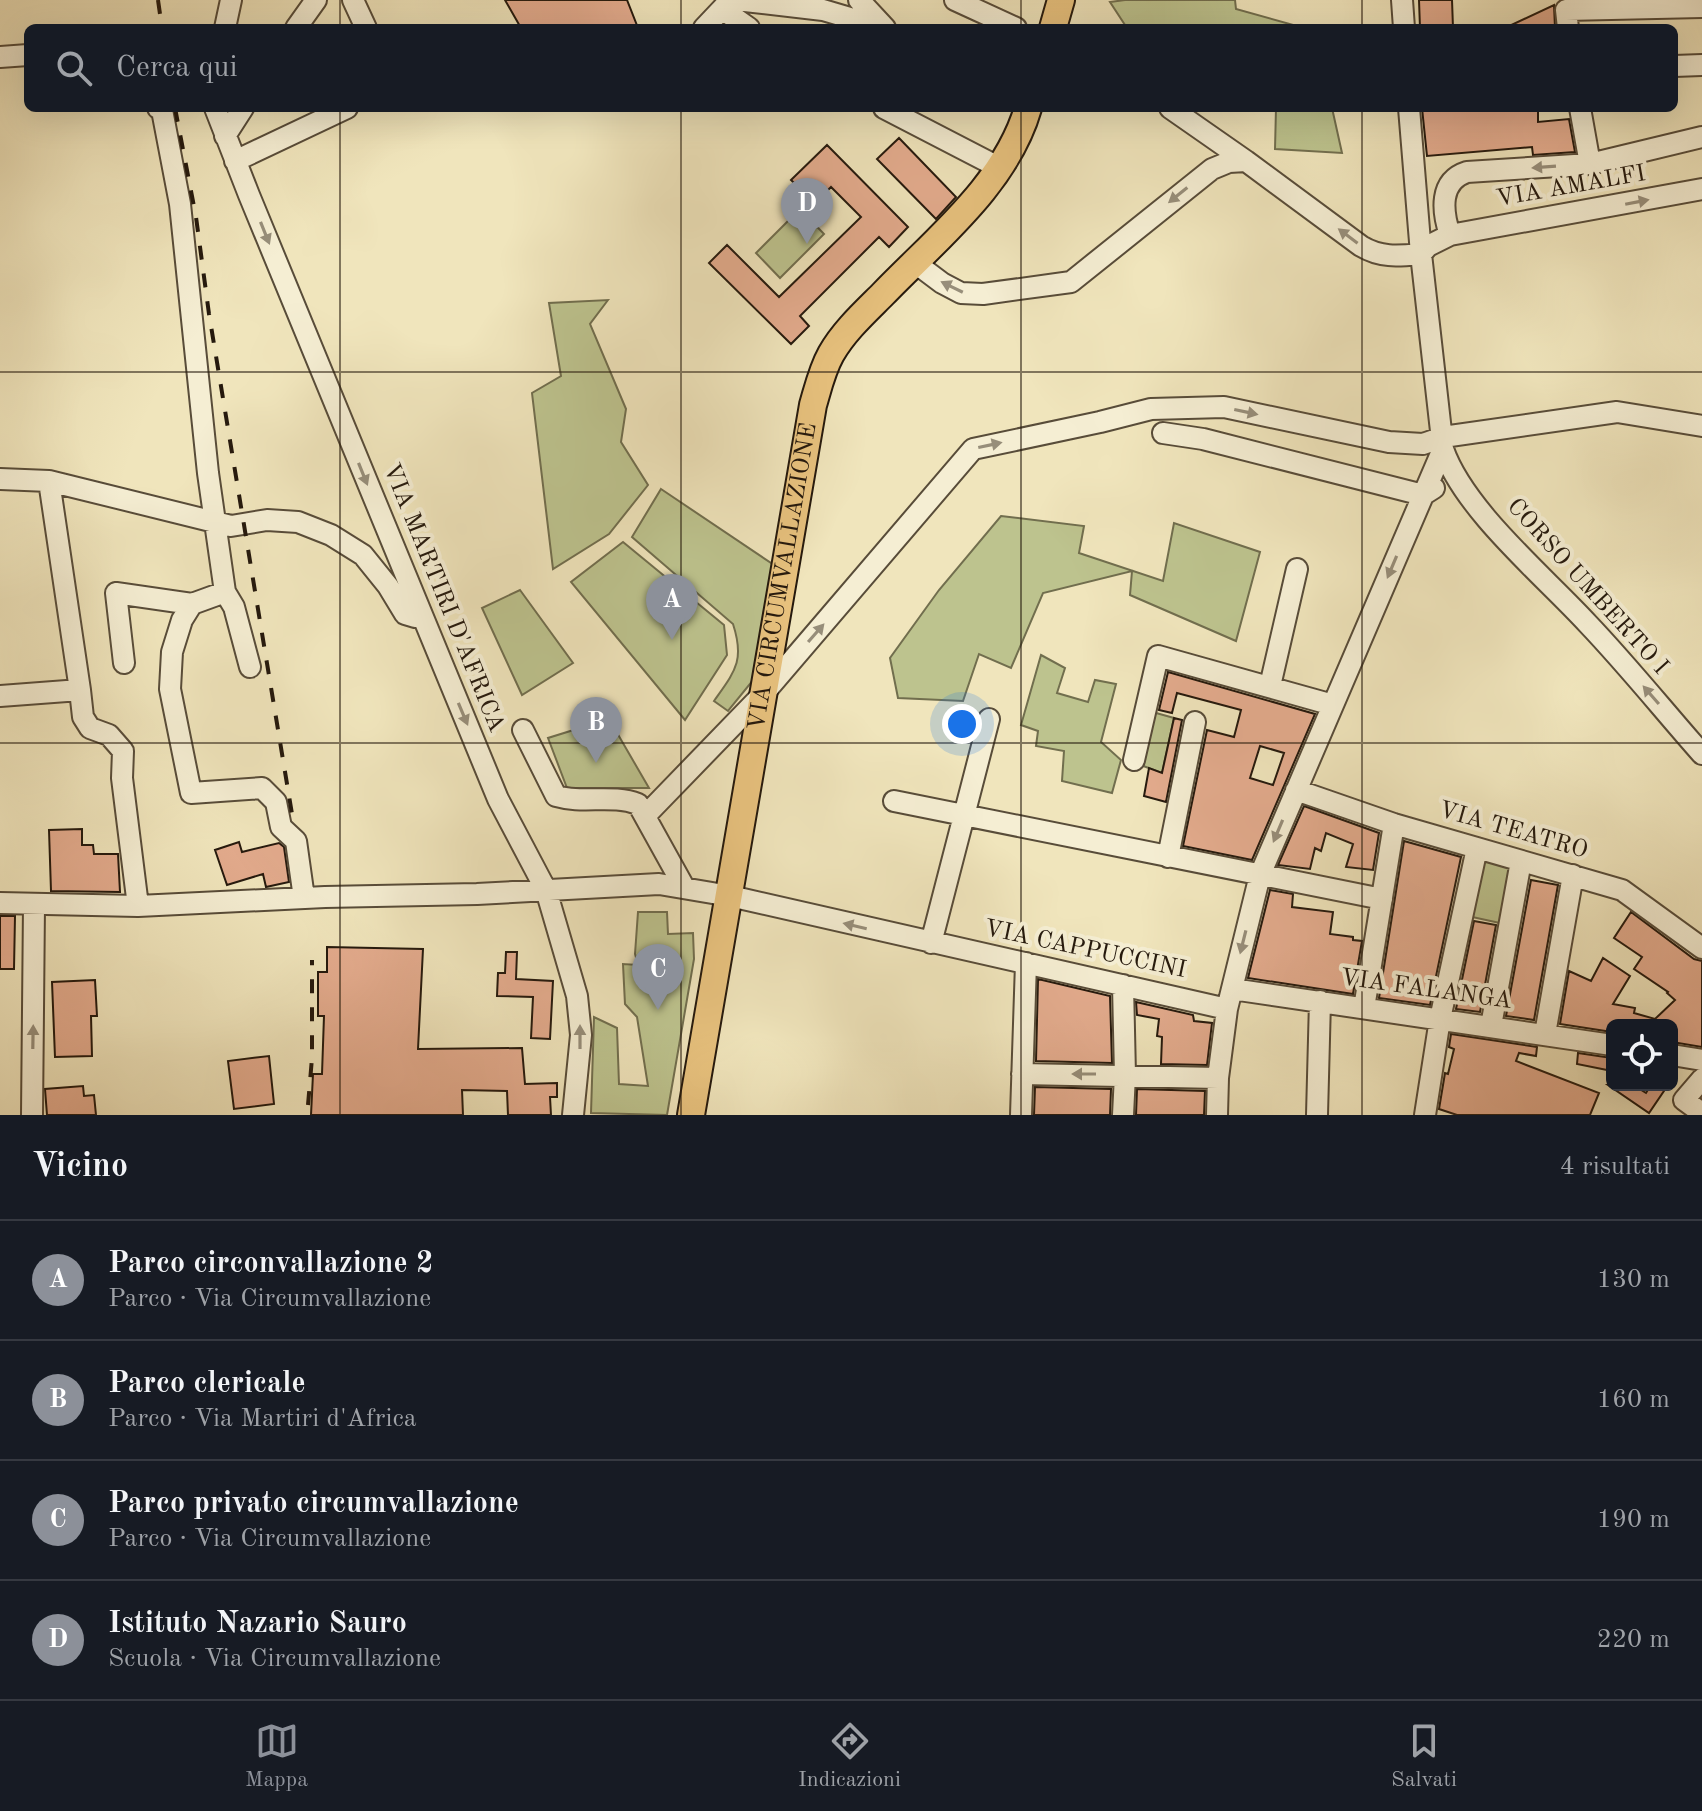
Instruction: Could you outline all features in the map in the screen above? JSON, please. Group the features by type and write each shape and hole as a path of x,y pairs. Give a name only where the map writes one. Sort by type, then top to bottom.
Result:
{"main road":[{"path":"1054,24 1061,0"},
{"name":"VIA CIRCUMVALLAZIONE","path":"691,1115 813,405 820,382 831,354 849,328 967,208 1010,151 1026,112"}],"street":[{"path":"226,24 231,0"},
{"path":"299,24 316,0"},
{"path":"353,0 364,24"},
{"path":"708,24 728,2 736,0 823,10 871,24"},
{"path":"859,0 881,24"},
{"path":"955,0 1007,24"},
{"path":"1402,0 1404,24"},
{"path":"1567,19 1607,4 1702,7"},
{"path":"722,9 743,24"},
{"path":"0,57 24,55"},
{"path":"1678,66 1702,65"},
{"path":"162,112 180,204 214,520 225,592 234,607 250,667"},
{"name":"VIA MARTIRI D'AFRICA","path":"216,112 498,799 546,890 577,996 581,1035 573,1115"},
{"path":"225,136 240,112"},
{"path":"235,161 339,112"},
{"path":"892,112 998,167"},
{"path":"1176,112 1374,253 1388,257 1421,254 1447,227 1449,183 1456,176 1467,172 1590,164 1702,137"},
{"path":"1217,1115 1218,1078 1230,999 1260,875 1443,443 1421,254 1409,112"},
{"path":"1581,112 1590,164"},
{"path":"914,262 961,293 983,294 1071,282 1212,169 1229,162 1246,161"},
{"name":"VIA AMALFI","path":"1418,222 1447,227 1702,189"},
{"path":"645,816 765,692 973,449 1166,408 1224,407 1389,442 1423,444 1617,412 1702,425"},
{"path":"1163,433 1203,439 1423,495 1433,488 1458,483"},
{"name":"CORSO UMBERTO I","path":"1443,443 1458,483 1702,754"},
{"path":"0,479 49,481 231,526 267,520 298,522 331,535 363,555 405,614 415,617 422,615"},
{"path":"49,481 83,717 90,728 109,735 123,751 122,778 138,906"},
{"path":"1270,686 1297,569"},
{"path":"124,663 116,593 192,604 225,592"},
{"path":"192,604 182,620 172,652 170,689 191,793 262,788 276,802 281,827 296,841 304,898"},
{"path":"1134,760 1158,656 1333,705"},
{"path":"0,696 80,690"},
{"path":"931,943 989,719"},
{"path":"1168,857 1195,722"},
{"path":"523,730 556,796 573,801 626,800 638,804 684,887"},
{"name":"VIA TEATRO","path":"1296,790 1394,824 1622,890 1702,948"},
{"path":"894,801 1382,899"},
{"path":"1364,1008 1394,824"},
{"path":"1425,1115 1440,1019 1477,848"},
{"path":"1491,1026 1521,861"},
{"path":"1545,1034 1573,875"},
{"name":"VIA CAPPUCCINI","path":"0,903 138,906 659,884 730,896 1123,985 1230,999"},
{"path":"32,1115 34,905"},
{"path":"1021,1115 1026,963"},
{"path":"1123,985 1123,1115"},
{"name":"VIA FALANGA","path":"1230,999 1320,1001 1606,1044"},
{"path":"1317,1115 1320,1001"},
{"path":"1678,1056 1702,1060"},
{"path":"1022,1074 1218,1078"},
{"path":"1702,1079 1685,1101 1702,1113"}],"green space":[{"path":"1235,0 1236,9 1290,24 1124,24 1110,2"},
{"path":"1276,112 1333,112 1342,153 1275,149"},
{"path":"800,209 824,234 780,278 756,253"},
{"path":"608,300 590,324 626,409 621,442 648,485 609,534 553,569 532,393 561,376 549,303"},
{"path":"661,489 774,565 754,679 728,711 714,701 728,682 738,657 733,624 632,537"},
{"path":"1001,516 1084,526 1079,553 1163,581 1174,523 1260,552 1236,641 1130,595 1132,571 1043,593 1011,668 979,654 963,701 898,698 890,658 939,590"},
{"path":"623,542 724,625 727,655 685,720 571,582"},
{"path":"520,590 573,663 522,695 482,608"},
{"path":"1041,655 1065,668 1057,693 1088,702 1095,680 1116,684 1101,742 1121,760 1112,793 1062,781 1064,751 1036,746 1038,731 1021,725"},
{"path":"1149,711 1174,718 1162,773 1138,764"},
{"path":"609,719 649,788 567,788 548,738"},
{"path":"1477,848 1521,861 1509,925 1463,915"},
{"path":"638,912 667,912 668,934 693,933 694,959 667,1115 591,1113 594,1017 617,1028 619,1084 648,1086 637,1017 625,1004 623,964 638,965 635,954"}],"building":[{"path":"505,0 627,0 636,24 519,24"},
{"path":"1419,0 1452,0 1453,24 1420,24"},
{"path":"1554,5 1555,24 1514,24"},
{"path":"1422,112 1538,112 1538,122 1569,119 1575,152 1533,155 1532,147 1427,156"},
{"path":"899,138 956,197 936,219 877,159"},
{"path":"827,145 908,227 889,247 879,237 800,316 809,326 791,344 709,263 727,245 779,297 861,217 831,187 815,203 791,180"},
{"path":"1168,672 1315,714 1252,860 1183,846 1207,730 1234,737 1241,710 1177,693 1172,713 1159,710","holes":["1260,746 1284,753 1273,785 1250,778"]},
{"path":"1174,718 1182,720 1166,802 1144,796 1149,768 1162,773"},
{"path":"1304,806 1379,833 1373,870 1346,867 1353,844 1326,833 1321,851 1315,848 1310,869 1278,865"},
{"path":"82,829 82,845 93,845 94,854 118,854 120,892 51,891 49,830"},
{"path":"1404,841 1461,857 1430,1005 1379,998"},
{"path":"239,842 242,852 279,843 284,847 289,882 266,887 263,874 227,885 215,850"},
{"path":"1531,880 1558,885 1534,1020 1506,1016"},
{"path":"1270,890 1293,894 1292,907 1333,912 1330,934 1362,941 1353,994 1248,978"},
{"path":"1631,912 1694,959 1702,961 1702,1047 1678,1043 1678,1019 1655,1019 1675,1000 1634,969 1642,957 1614,938"},
{"path":"0,916 15,916 14,969 0,969"},
{"path":"1474,921 1496,925 1480,1012 1456,1009"},
{"path":"327,947 423,949 418,1049 522,1048 525,1084 557,1083 557,1097 550,1097 551,1115 508,1115 507,1091 462,1090 463,1115 311,1115 313,1074 322,1074 324,1016 318,1016 318,972 327,972"},
{"path":"506,952 517,952 516,979 553,981 550,1039 531,1038 533,997 497,996 498,973 505,973"},
{"path":"1603,958 1630,976 1613,1004 1635,1008 1634,1013 1655,1019 1606,1019 1606,1031 1560,1024 1569,971 1591,981"},
{"path":"1038,979 1110,996 1112,1063 1036,1061"},
{"path":"95,980 97,1016 91,1016 92,1056 55,1057 52,982"},
{"path":"1136,1002 1193,1015 1194,1021 1212,1023 1207,1065 1161,1064 1162,1037 1157,1036 1159,1019 1137,1015"},
{"path":"1451,1034 1537,1047 1536,1056 1519,1053 1516,1061 1599,1093 1590,1115 1457,1115 1439,1109 1445,1073 1448,1074 1454,1049 1449,1047"},
{"path":"1578,1053 1606,1057 1606,1070 1577,1064"},
{"path":"269,1056 274,1104 234,1109 228,1061"},
{"path":"83,1086 84,1096 94,1095 96,1115 47,1115 45,1089"},
{"path":"1035,1087 1111,1089 1110,1115 1034,1115"},
{"path":"1137,1089 1205,1091 1204,1115 1136,1115"},
{"path":"1617,1091 1664,1091 1649,1113"}],"railway":[{"path":"158,0 161,24"},
{"path":"176,112 196,217 209,314 294,826"},
{"path":"308,1105 312,1058 312,960"}],"place":[{"name":"Istituto Nazario Sauro","path":"807,244"},
{"name":"Parco circonvallazione 2","path":"672,640"},
{"name":"Parco clericale","path":"596,763"},
{"name":"Parco privato circumvallazione","path":"658,1010"}]}
